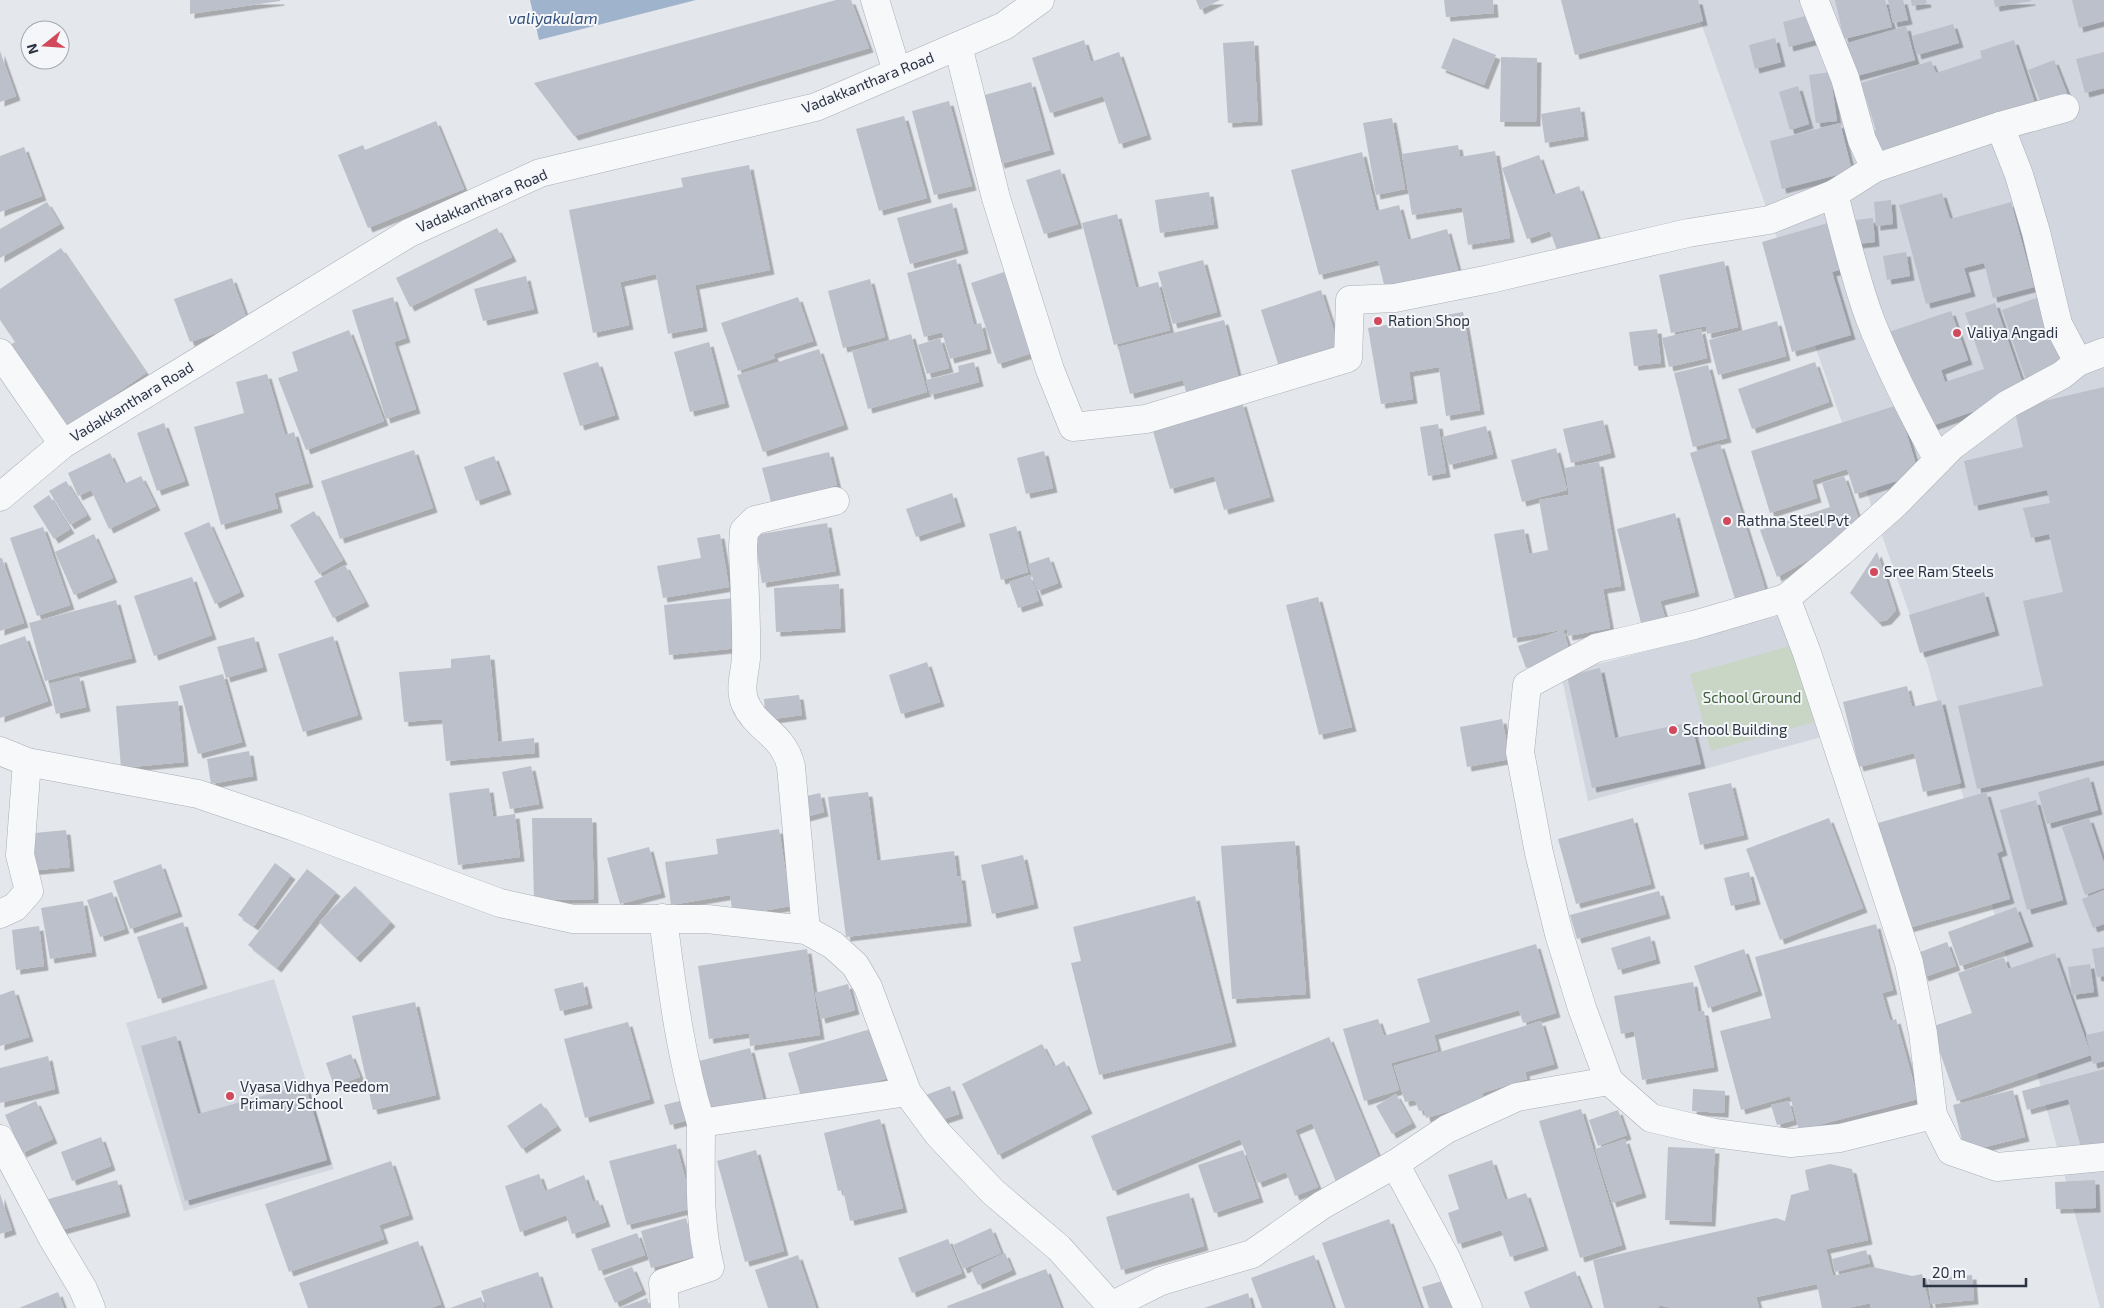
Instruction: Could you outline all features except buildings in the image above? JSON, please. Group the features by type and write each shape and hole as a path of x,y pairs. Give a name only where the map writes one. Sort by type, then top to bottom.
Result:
{"street":[{"path":"875,0 897,72"},
{"name":"Vadakkanthara Road","path":"0,497 63,444 409,233 540,173 816,107 1004,26 1040,0"},
{"path":"1814,0 1846,78 1862,140 1875,168"},
{"path":"958,46 996,198 1050,370 1073,427 1146,419 1348,358 1350,300 1395,298 1490,279 1688,233 1769,220 1834,194 1875,168 2000,126 2065,108"},
{"path":"2000,126 2019,175 2036,232 2058,324 2078,362"},
{"path":"1834,194 1870,318 1902,393 1938,460"},
{"path":"1933,1115 1840,1138 1790,1143 1715,1134 1651,1118 1609,1081 1582,1008 1559,934 1539,853 1520,752 1527,685 1596,648 1694,625 1786,598 1861,534 1952,446 2008,404 2062,375 2078,362 2104,352"},
{"path":"0,353 63,444"},
{"path":"806,930 791,767 788,753 781,743 755,719 744,702 742,682 746,659 744,531 755,520 835,501"},
{"path":"1786,598 1807,652 1909,963 1923,1033 1933,1115 1952,1151 1997,1167 2104,1158"},
{"path":"0,750 27,762 198,794 301,829 500,903 573,919 707,919 806,930 833,946 855,965 868,987 907,1092 938,1134 993,1192 1059,1248 1111,1307 1160,1282 1252,1254 1322,1205 1395,1164 1447,1129 1517,1097 1609,1081"},
{"path":"0,914 15,907 29,891 20,855 27,762"},
{"path":"664,918 675,1017 689,1085 701,1123 700,1188 705,1248 710,1267 663,1283 665,1308"},
{"path":"701,1123 907,1092"},
{"path":"0,1139 52,1237 83,1289 91,1308"},
{"path":"1395,1164 1447,1260 1468,1308"}],"shaded area":[{"name":"Valiya Angadi","path":"1693,0 2104,0 2104,1308 2100,1308 1928,666"},
{"path":"1786,614 1825,736 1588,801 1561,674"},
{"name":"Vyasa Vidhya Peedom Primary School","path":"274,979 334,1169 184,1211 126,1023"}],"green space":[{"name":"School Ground","path":"1793,645 1814,722 1711,751 1690,674"}],"water":[{"name":"valiyakulam","path":"530,0 696,0 539,40"}],"place":[{"name":"Ration Shop","path":"1378,321"},
{"name":"Valiya Angadi","path":"1957,333"},
{"name":"Rathna Steel Pvt","path":"1727,521"},
{"name":"Sree Ram Steels","path":"1874,572"},
{"name":"School Building","path":"1673,730"},
{"name":"Vyasa Vidhya Peedom Primary School","path":"230,1096"}]}
